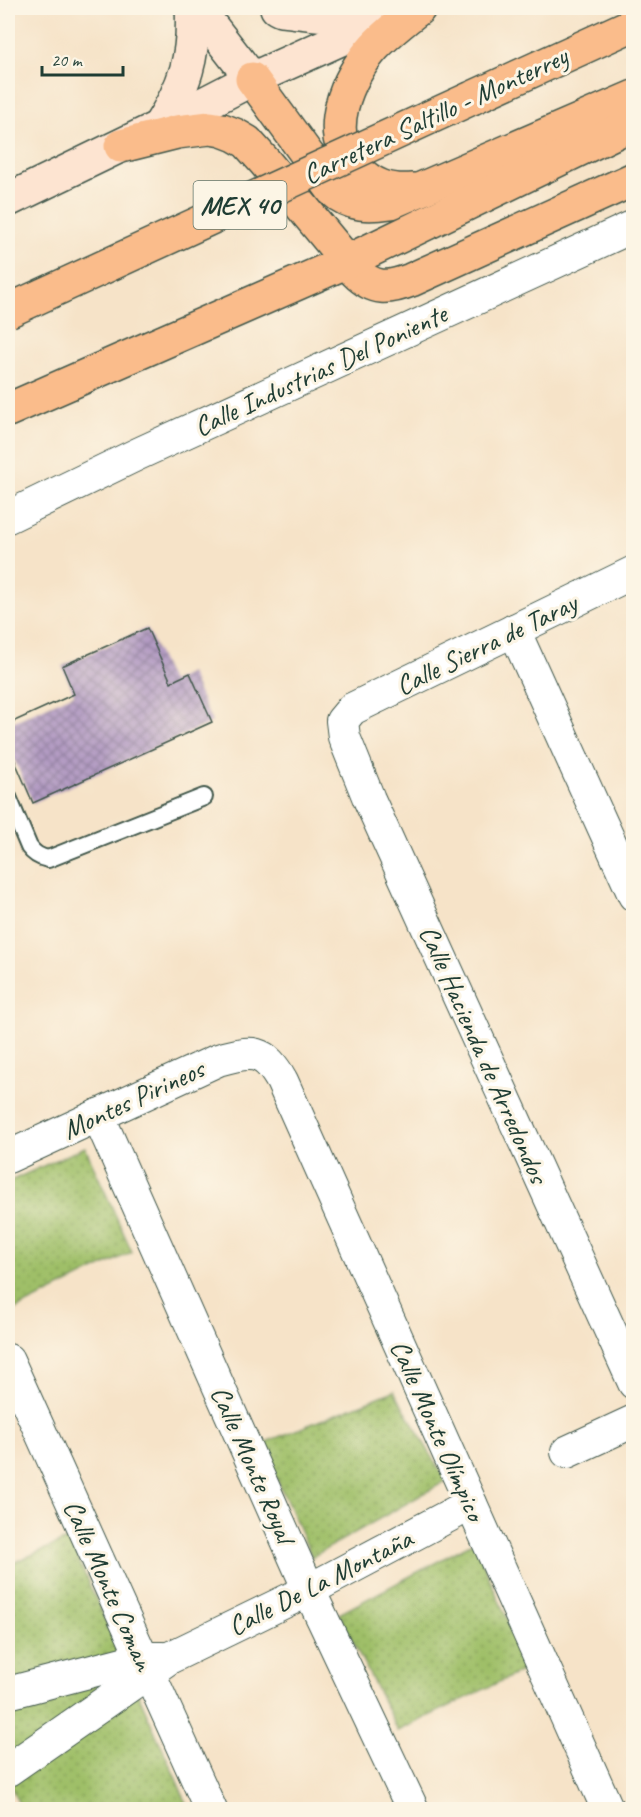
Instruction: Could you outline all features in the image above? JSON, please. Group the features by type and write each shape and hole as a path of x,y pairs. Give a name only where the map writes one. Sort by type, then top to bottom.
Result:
{"main road":[{"path":"416,190 391,190 366,178 348,160 339,132 345,98 362,63 375,46 419,8"},
{"name":"Carretera Saltillo - Monterrey","path":"8,311 633,24"},
{"path":"252,79 333,190 346,200 362,204 391,202 633,97"},
{"path":"8,410 348,261 633,123"},
{"path":"121,146 177,132 210,128 235,135 247,142 265,162 356,272 369,283 382,287 400,284 633,179"}],"street":[{"path":"159,127 175,102 185,79 192,40 192,8"},
{"path":"197,8 252,79"},
{"path":"277,8 340,16 367,15 395,8"},
{"path":"8,200 121,146 252,79 410,8"},
{"name":"Calle Industrias Del Poniente","path":"8,517 138,454 633,226"},
{"name":"Calle Sierra de Taray","path":"342,721 352,709 633,572"},
{"path":"514,630 633,896"},
{"name":"Calle Hacienda de Arredondos","path":"342,721 344,737 369,799 633,1383"},
{"name":"Montes Pirineos","path":"8,1157 218,1060 251,1053 261,1056"},
{"name":"Calle Monte Olímpico","path":"261,1056 275,1069 282,1081 608,1809"},
{"name":"Calle Monte Royal","path":"98,1115 309,1590 413,1809"},
{"name":"Calle Monte Coman","path":"8,1360 153,1663 211,1809"},
{"path":"567,1452 633,1421"},
{"name":"Calle De La Montaña","path":"8,1770 153,1663 309,1590 471,1504"},
{"name":"Calle De La Montaña","path":"8,1693 153,1663"}],"lane":[{"path":"8,797 29,847 33,853 48,859 204,797"}],"green space":[{"path":"85,1147 132,1252 8,1313 8,1182"},
{"path":"394,1391 446,1481 312,1557 261,1444"},
{"path":"69,1539 188,1806 179,1810 21,1809 8,1779 8,1565"},
{"path":"474,1542 528,1668 398,1731 339,1614"}],"building":[{"path":"147,628 171,682 190,673 212,722 33,803 8,745 8,724 74,694 62,666"}]}
